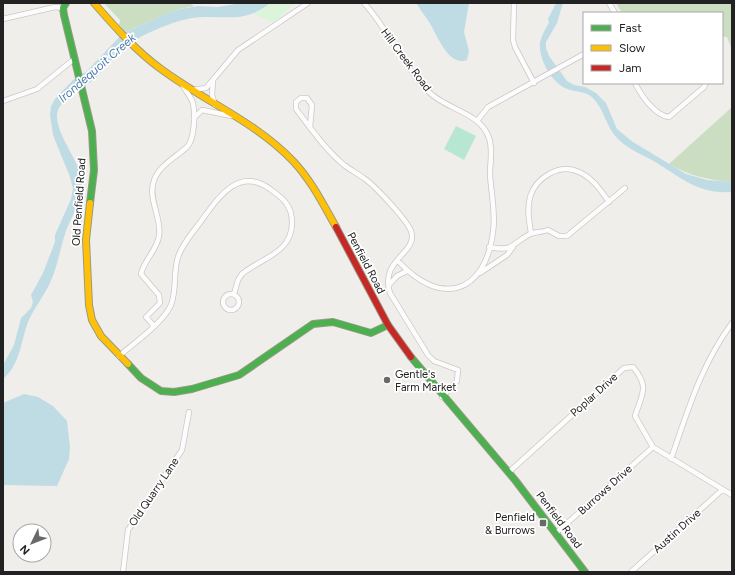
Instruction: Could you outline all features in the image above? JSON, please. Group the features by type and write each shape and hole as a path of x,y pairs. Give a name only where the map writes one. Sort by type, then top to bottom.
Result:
{"main road":[{"name":"Penfield Road","path":"94,3 117,30 142,53 182,84 259,132 279,147 304,173 388,325 416,366 509,472 585,572"},
{"name":"Old Penfield Road","path":"64,5 76,69 85,99 92,131 94,170 86,240 89,305 98,331 119,356 148,384 161,391 174,392 194,389 239,375 299,332 313,324 333,322 371,333 388,325"}],"street":[{"path":"191,90 206,88 238,50 308,3"},
{"name":"Hill Creek Road","path":"364,3 431,93 477,121"},
{"path":"514,3 514,47 534,83"},
{"path":"609,3 614,12"},
{"path":"3,19 64,5"},
{"path":"398,261 407,271 420,281 442,289 462,286 476,278 484,265 494,227 490,166 491,146 489,137 477,121 488,108 583,55"},
{"path":"3,101 37,89 74,59"},
{"path":"213,81 212,95 216,106"},
{"path":"154,326 146,317 160,303 159,295 141,274 142,268 151,255 160,234 152,186 157,172 188,146 192,137 194,118 193,103 182,84"},
{"path":"636,84 652,106 664,116 669,117 704,87 706,84"},
{"path":"310,127 312,105 307,98 301,98 296,102 296,109 323,144 345,165 370,183 408,226 412,238 410,245 390,270 388,286 390,293 428,355 434,361 458,370 457,381 442,397"},
{"path":"194,118 202,110 232,116"},
{"path":"531,233 528,215 530,197 537,184 550,173 563,169 580,172 595,183 609,202"},
{"path":"119,356 164,316 171,305 178,258 186,242 223,193 232,185 244,181 268,187 286,201 292,218 291,234 283,248 242,274 238,280 234,294"},
{"path":"478,274 507,255 515,245 531,233 548,230 559,236 567,236 625,188"},
{"path":"489,248 502,250 515,245"},
{"path":"388,286 396,276 407,271"},
{"path":"671,459 702,371 716,346 732,323"},
{"name":"Poplar Drive","path":"509,472 624,368 633,367 642,378 644,389 634,416 653,447"},
{"name":"Old Quarry Lane","path":"123,572 128,530 182,450 189,412"},
{"path":"653,447 732,495"},
{"name":"Burrows Drive","path":"556,533 653,447"},
{"name":"Austin Drive","path":"631,572 722,490"}],"green space":[{"path":"104,3 190,3 194,6 175,10 125,32 119,25 120,20"},
{"path":"249,3 295,3 273,23 250,12"},
{"path":"616,3 732,3 732,50 727,37 723,37 723,12 621,12"},
{"path":"732,107 732,182 699,177 684,172 669,164"},
{"path":"456,126 476,136 464,160 444,149"}],"water":[{"name":"Irondequoit Creek","path":"241,3 270,3 251,14 232,17 192,18 175,22 146,34 123,48 94,79 61,105 57,113 58,122 61,132 81,174 82,190 66,231 53,277 28,322 17,360 9,373 3,379 3,365 14,345 21,318 31,308 33,302 31,295 43,273 55,242 55,235 71,199 73,189 70,177 53,135 50,115 51,106 55,99 73,80 87,71 123,33 175,10 198,6 218,7"},
{"path":"416,3 469,3 464,32 469,51 467,60 461,61 450,56"},
{"path":"556,3 563,3 557,23 546,42 546,48 549,56 567,81 574,85 585,87 596,93 606,103 617,129 633,142 686,174 707,180 732,182 732,192 709,191 689,183 628,147 613,133 597,102 590,95 565,88 550,75 543,62 540,42 549,23 548,19"},
{"path":"24,394 38,397 53,406 67,421 70,447 69,459 57,486 5,485 3,487 3,403"}],"traffic: fast":[{"path":"66,3 63,8 64,15 92,131 94,170 90,203"},
{"path":"128,364 141,378 161,391 174,392 192,389 239,375 313,324 333,322 371,333 388,325"},
{"path":"411,357 515,480 585,572"}],"traffic: slow":[{"path":"94,3 126,38 152,62 178,81 246,123 278,147 293,161 305,176 336,227"},
{"path":"90,203 86,240 89,305 92,320 101,336 128,364"}],"traffic: jam":[{"path":"336,227 388,325 411,357"}],"place":[{"name":"Gentle's Farm Market","path":"387,380"},
{"name":"Penfield & Burrows","path":"543,523"}]}
